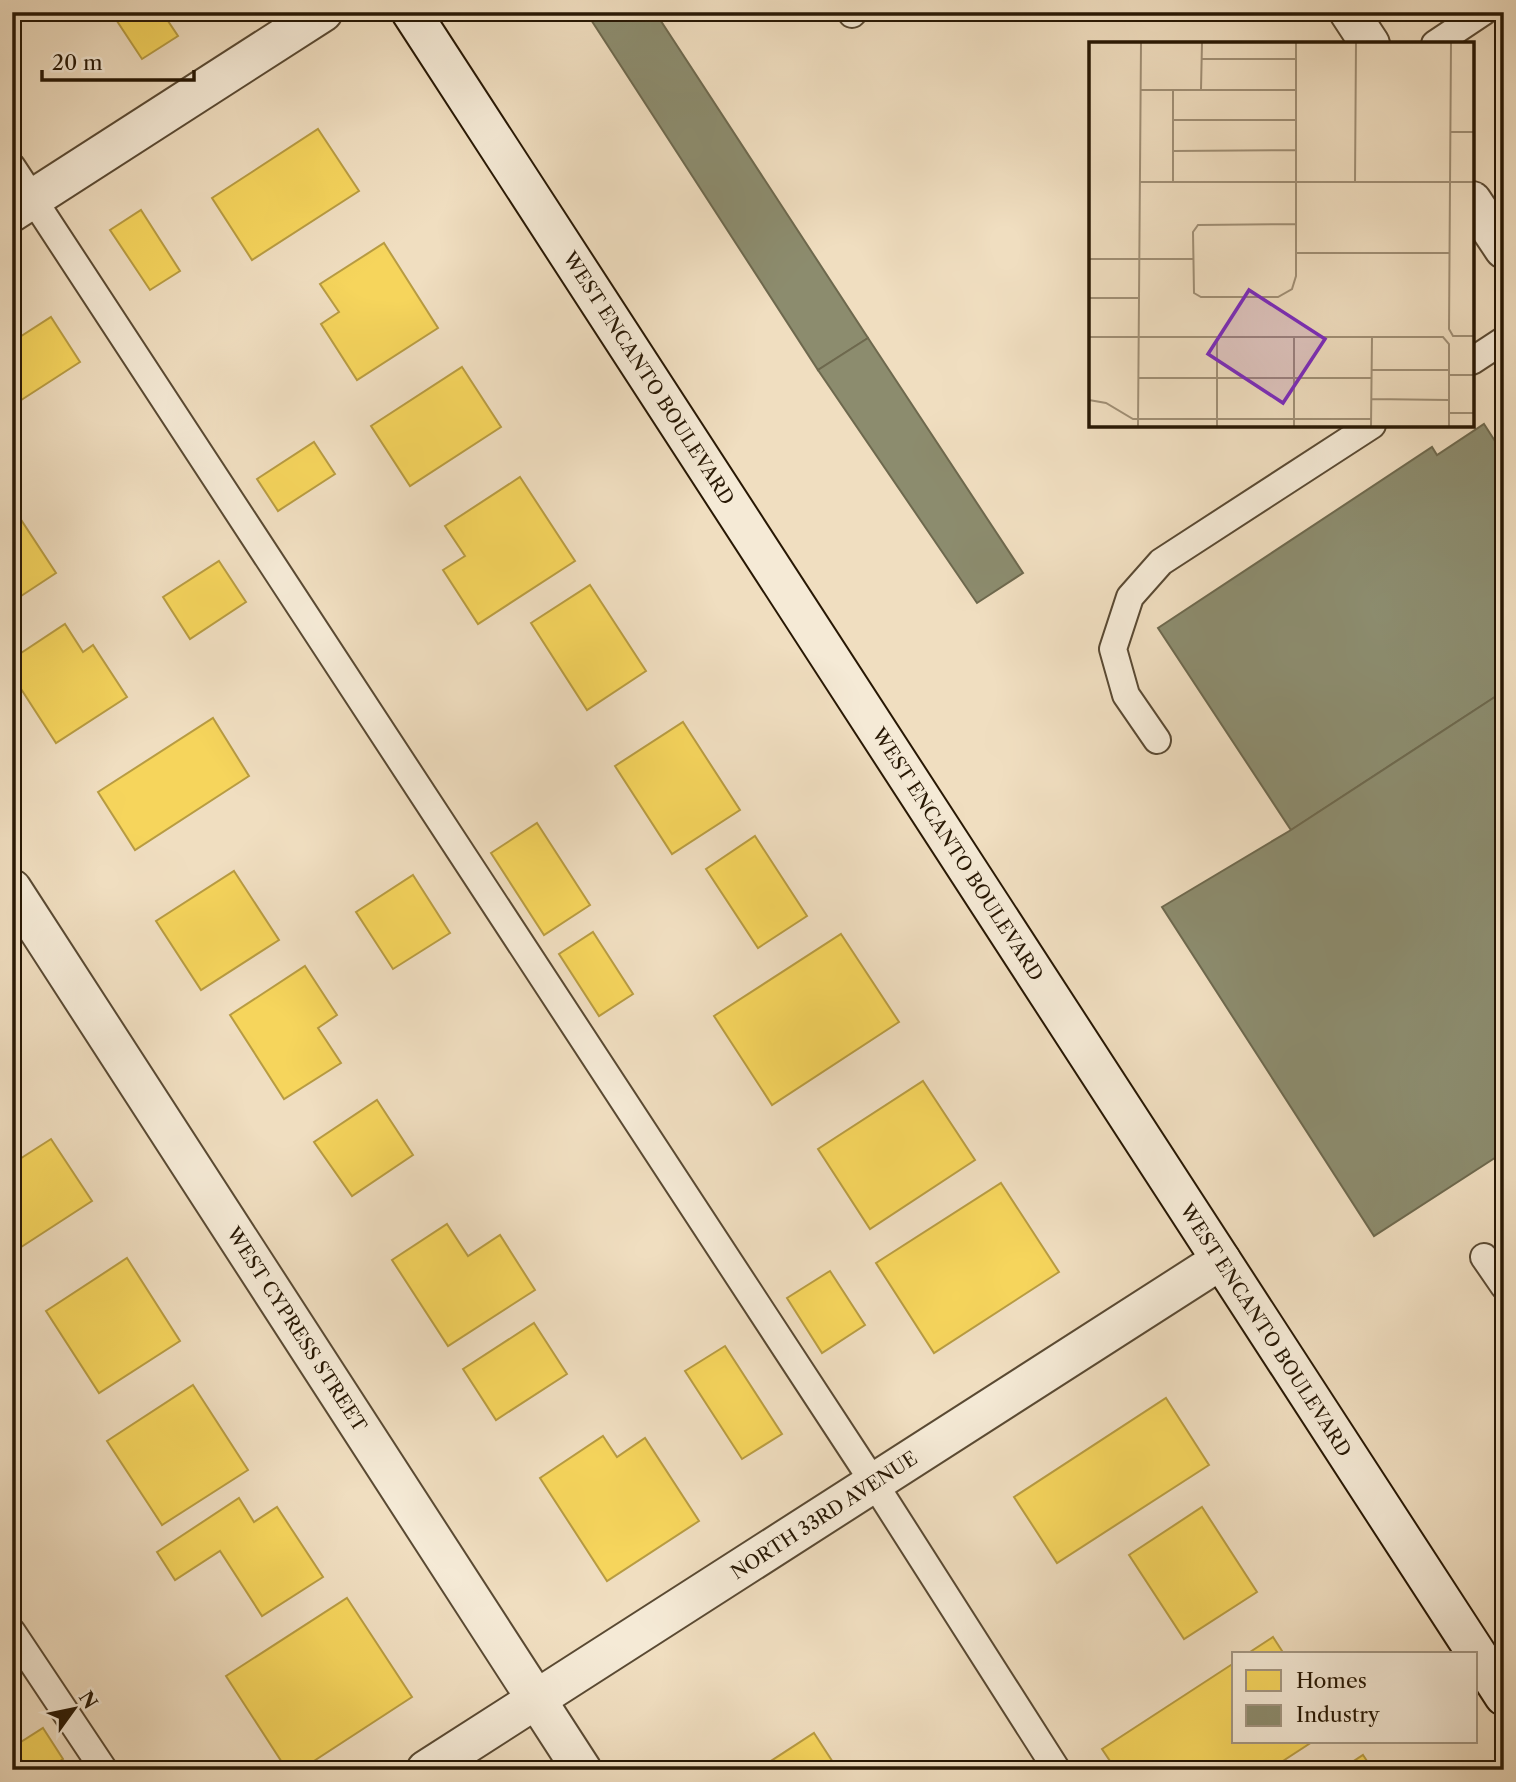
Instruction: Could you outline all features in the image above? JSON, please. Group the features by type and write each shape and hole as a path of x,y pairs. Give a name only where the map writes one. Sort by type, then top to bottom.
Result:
{"street":[{"path":"23,205 323,12"},
{"name":"WEST ENCANTO BOULEVARD","path":"411,12 1475,1652"},
{"path":"1349,12 1369,42"},
{"path":"1474,204 1504,249"},
{"name":"WEST CYPRESS STREET","path":"12,889 582,1770"},
{"name":"NORTH 33RD AVENUE","path":"426,1770 1221,1260"},
{"name":"WEST ENCANTO BOULEVARD","path":"1478,1656 1504,1696"}],"lane":[{"path":"1437,42 1483,12"},
{"path":"12,167 23,205 874,1483 1058,1770"},
{"path":"1474,360 1504,340"},
{"path":"1157,740 1126,695 1113,649 1130,597 1161,562 1369,427"},
{"path":"1484,1256 1504,1286"},
{"path":"12,1632 104,1770"}],"building: Homes":[{"path":"111,12 162,12 178,36 142,59"},
{"path":"318,129 359,191 252,260 212,198"},
{"path":"141,210 180,271 150,290 110,230"},
{"path":"384,243 438,328 357,380 321,324 339,312 320,284"},
{"path":"51,317 80,362 12,406 12,342"},
{"path":"462,367 501,427 410,486 371,426"},
{"path":"314,442 335,474 278,511 257,479"},
{"path":"520,477 575,561 478,624 443,570 465,556 445,526"},
{"path":"12,506 56,573 12,602"},
{"path":"219,561 246,602 190,639 163,597"},
{"path":"590,585 646,671 587,710 531,623"},
{"path":"65,624 83,652 93,645 127,697 56,743 12,675 12,659"},
{"path":"213,718 249,776 135,850 98,792"},
{"path":"683,722 740,810 672,854 615,766"},
{"path":"537,823 590,905 544,935 491,853"},
{"path":"755,836 807,916 758,948 706,869"},
{"path":"234,871 279,940 201,990 156,921"},
{"path":"413,875 450,933 393,969 356,912"},
{"path":"593,932 633,994 599,1016 559,954"},
{"path":"841,934 899,1022 772,1105 714,1016"},
{"path":"305,966 337,1015 318,1028 341,1063 284,1099 230,1015"},
{"path":"923,1081 975,1160 870,1229 818,1149"},
{"path":"377,1100 413,1155 352,1196 314,1142"},
{"path":"51,1139 92,1201 12,1253 12,1164"},
{"path":"1001,1183 1059,1272 934,1353 876,1263"},
{"path":"447,1224 468,1256 500,1235 535,1290 448,1346 392,1260"},
{"path":"127,1258 180,1341 99,1393 46,1311"},
{"path":"830,1271 865,1325 822,1353 787,1298"},
{"path":"534,1323 567,1374 496,1420 463,1369"},
{"path":"725,1346 782,1434 742,1459 685,1371"},
{"path":"193,1385 248,1470 162,1525 107,1441"},
{"path":"1166,1398 1209,1465 1057,1563 1014,1497"},
{"path":"603,1436 617,1457 645,1438 699,1521 607,1581 540,1478"},
{"path":"239,1498 254,1522 277,1507 323,1577 262,1616 220,1551 175,1580 157,1552"},
{"path":"1202,1507 1257,1592 1184,1639 1129,1555"},
{"path":"347,1598 412,1697 300,1770 287,1770 226,1676"},
{"path":"1273,1637 1283,1652 1250,1652"},
{"path":"1232,1664 1232,1744 1309,1744 1269,1770 1116,1770 1102,1749"},
{"path":"43,1728 63,1759 47,1770 28,1770 13,1747"},
{"path":"814,1733 838,1770 757,1770"},
{"path":"1363,1755 1373,1770 1340,1770"}],"building: Industry":[{"path":"586,12 655,12 868,338 818,370"},
{"path":"868,338 1023,573 977,603 818,370"},
{"path":"1484,424 1504,455 1504,691 1291,830 1158,628 1432,447 1437,455"},
{"path":"1504,691 1504,1152 1374,1236 1162,907 1291,830"}]}
